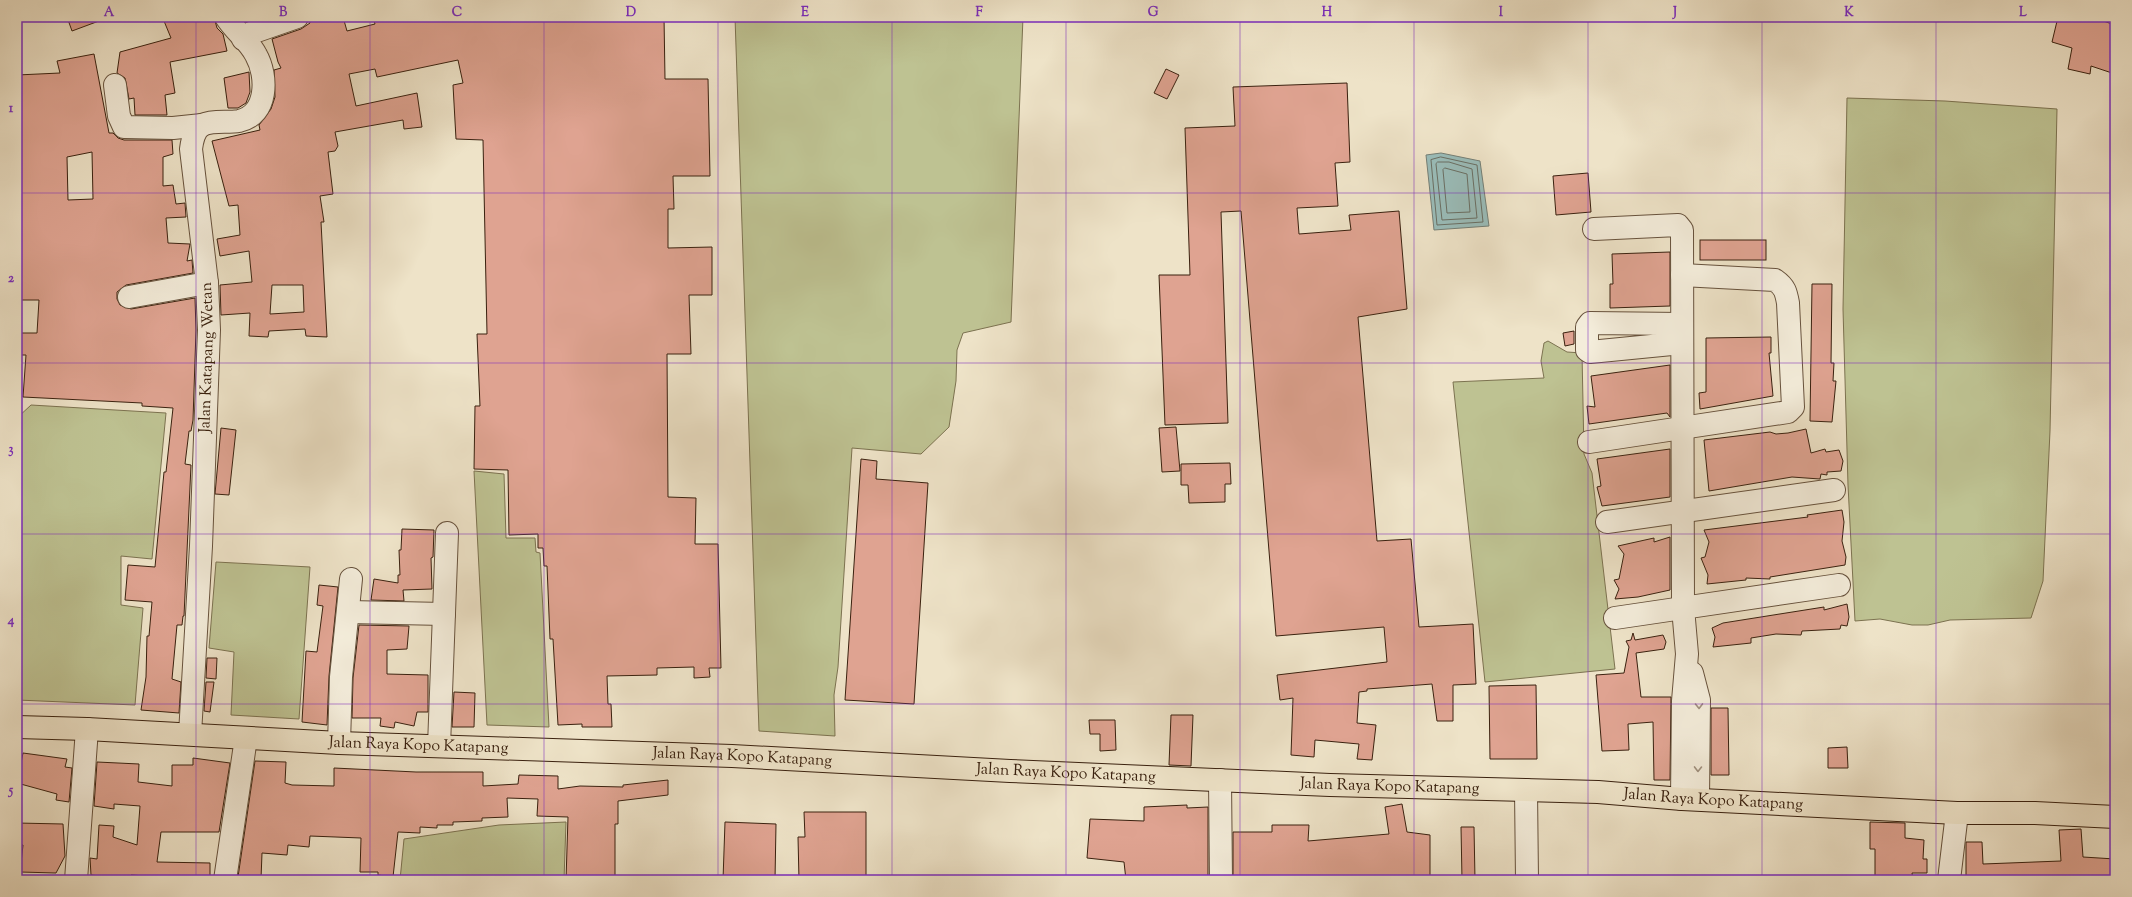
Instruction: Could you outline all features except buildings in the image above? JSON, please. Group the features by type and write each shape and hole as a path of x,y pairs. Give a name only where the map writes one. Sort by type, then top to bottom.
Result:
{"main road":[{"name":"Jalan Raya Kopo Katapang","path":"17,728 87,729 339,743 739,756 1010,771 1220,780 1598,792 1690,799 1957,813 2035,813 2115,817"}],"street":[{"path":"115,85 120,116 124,126 173,128 239,121 252,114 260,106 264,88 263,73 254,50 243,39 226,17"},
{"path":"243,39 251,33 297,17"},
{"name":"Jalan Katapang Wetan","path":"190,734 209,370 207,283 191,160 192,140 196,131 202,125"},
{"path":"1594,229 1680,225 1682,230 1683,608 1687,654 1683,701 1690,799"},
{"path":"1589,442 1788,412 1792,407 1788,303 1786,290 1782,284 1775,280 1682,275"},
{"path":"129,296 207,283"},
{"path":"1607,522 1834,490"},
{"path":"439,746 447,533"},
{"path":"339,743 341,677 352,579"},
{"path":"1615,618 1839,585"},
{"path":"349,612 444,614"},
{"path":"76,880 87,729"},
{"path":"225,880 246,738"},
{"path":"1220,780 1221,880"},
{"path":"1526,790 1527,880"},
{"path":"1949,880 1957,813"}],"green space":[{"path":"735,17 1023,17 1011,322 963,333 957,350 956,381 949,427 921,454 852,448 838,667 834,695 835,736 759,731"},
{"path":"1847,98 1945,101 2057,109 2050,431 2043,581 2031,618 1950,620 1928,625 1912,625 1880,619 1855,621 1848,485 1843,309"},
{"path":"1548,341 1567,352 1582,353 1584,454 1592,473 1615,669 1485,682 1453,382 1544,378 1541,361 1544,343"},
{"path":"31,405 166,413 152,559 121,556 121,605 143,608 135,705 17,700 17,418"},
{"path":"474,471 504,474 506,538 535,538 536,552 540,553 549,727 487,725"},
{"path":"216,562 310,567 299,719 231,715 234,652 209,648"},
{"path":"566,822 564,880 400,880 404,839 499,825"}],"water":[{"path":"1441,153 1480,161 1489,226 1434,230 1426,155"}]}
